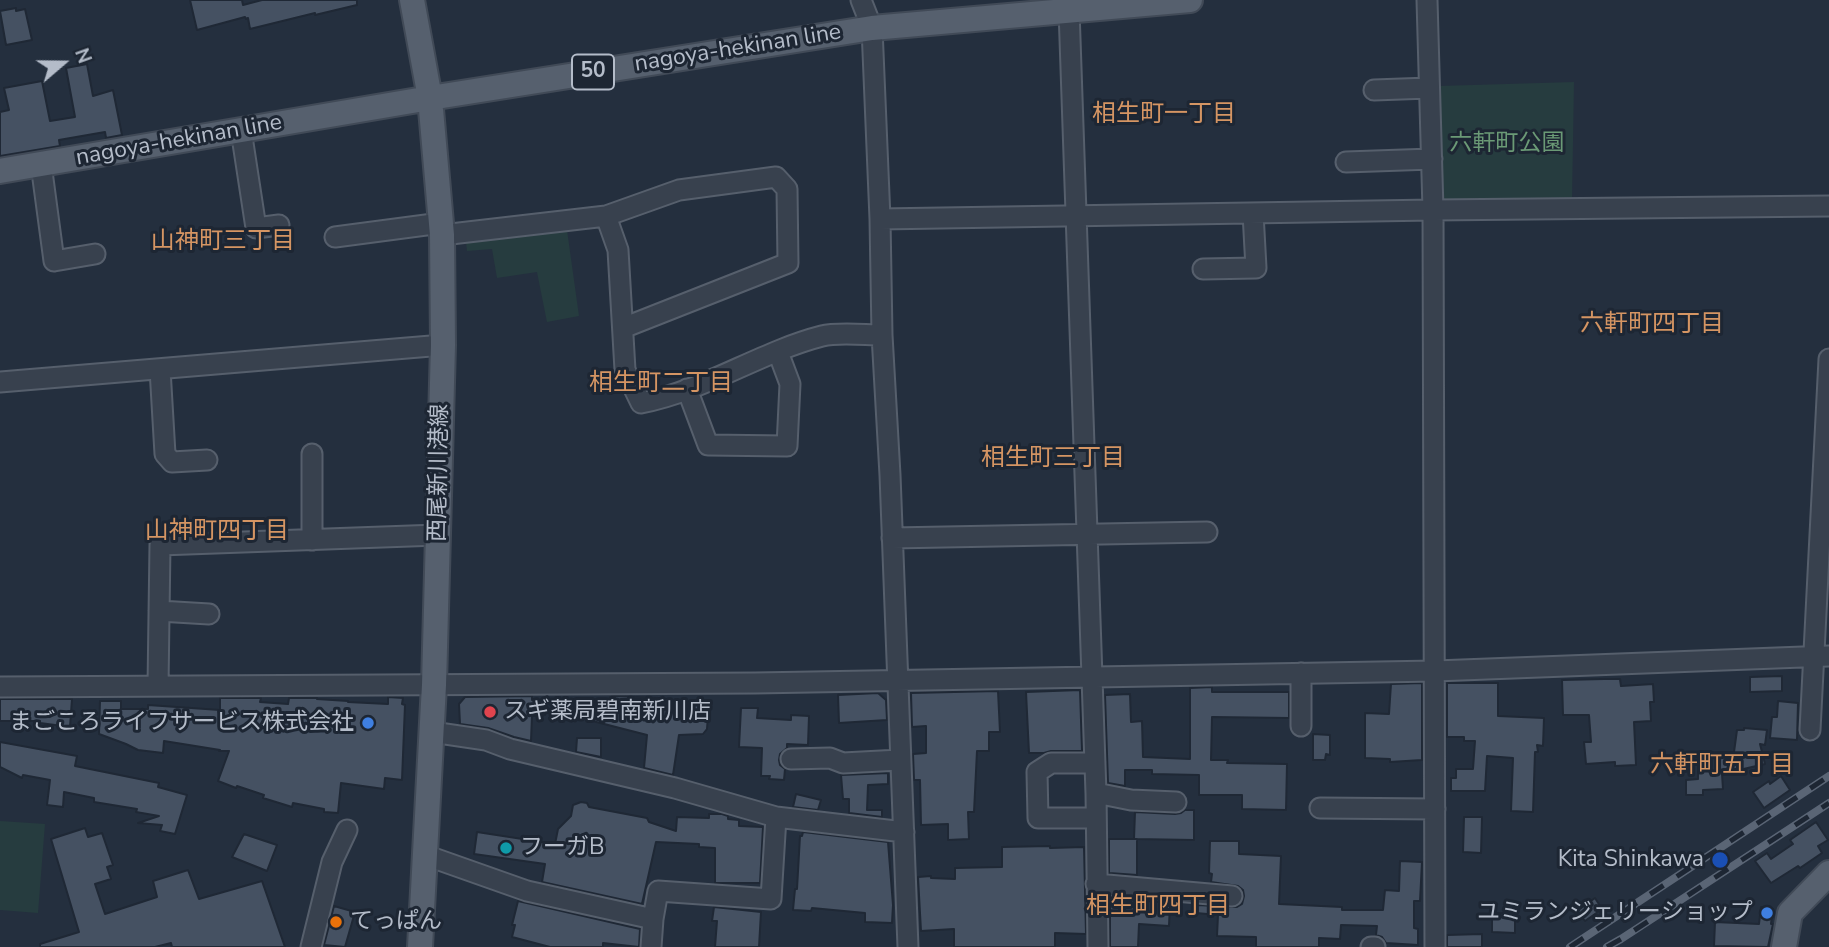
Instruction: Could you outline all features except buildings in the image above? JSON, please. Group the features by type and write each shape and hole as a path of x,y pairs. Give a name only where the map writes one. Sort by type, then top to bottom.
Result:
{"main road":[{"name":"西尾新川港線","path":"412,0 430,98 441,229 443,345 434,685 421,947"},
{"name":"nagoya-hekinan line","path":"0,171 430,98 997,8 1069,10 1118,3 1190,0"},
{"path":"1784,947 1790,913 1829,873"}],"street":[{"path":"861,0 872,28 908,947"},
{"path":"1427,0 1433,210 1435,947"},
{"path":"1069,10 1093,676 1098,947"},
{"path":"1374,90 1429,88"},
{"path":"241,130 256,228 279,225"},
{"path":"1346,162 1432,159"},
{"path":"41,164 54,261 95,254"},
{"path":"335,237 606,216 679,190 776,177 787,188 788,263 623,328"},
{"path":"880,219 1829,206"},
{"path":"1203,269 1256,268 1253,213"},
{"path":"606,216 618,250 625,370 641,403 665,398 825,335 882,335"},
{"path":"0,382 443,345"},
{"path":"687,389 708,445 787,446 790,384 778,352"},
{"path":"1810,730 1822,657 1829,359"},
{"path":"160,369 165,454 172,463 207,460"},
{"path":"312,454 313,540"},
{"path":"892,538 1207,532"},
{"path":"158,686 160,545 438,535"},
{"path":"159,611 209,614"},
{"path":"0,687 755,683 1435,671 1822,657"},
{"path":"1301,673 1301,726"},
{"path":"432,732 486,740 510,749 675,788 776,817 904,832"},
{"path":"791,759 830,758 843,763 901,760"},
{"path":"1095,763 1051,763 1037,772 1038,818 1096,818"},
{"path":"1096,793 1131,800 1176,802"},
{"path":"1320,808 1435,810"},
{"path":"651,947 658,891 771,899 776,817"},
{"path":"311,947 332,862 347,830"},
{"path":"425,855 527,891 653,919"},
{"path":"1097,884 1232,896"}],"green space":[{"name":"六軒町公園","path":"1574,82 1572,201 1444,203 1439,86"},
{"path":"567,230 579,316 547,322 537,272 497,278 492,249 467,251 466,242"},
{"path":"0,821 45,824 38,913 0,910"}],"railway":[{"path":"1570,947 1829,776"},
{"path":"1607,947 1829,803"}],"place":[{"name":"スギ薬局碧南新川店","path":"490,712"},
{"name":"まごころライフサービス株式会社","path":"368,723"},
{"name":"フーガB","path":"506,848"},
{"name":"Kita Shinkawa","path":"1720,860"},
{"name":"ユミランジェリーショップ","path":"1767,913"},
{"name":"てっぱん","path":"336,922"}],"district":[{"name":"相生町一丁目","path":"1164,115"},
{"name":"山神町三丁目","path":"223,242"},
{"name":"六軒町四丁目","path":"1652,325"},
{"name":"相生町二丁目","path":"661,384"},
{"name":"相生町三丁目","path":"1053,459"},
{"name":"山神町四丁目","path":"217,532"},
{"name":"六軒町五丁目","path":"1722,766"},
{"name":"相生町四丁目","path":"1158,907"}]}
